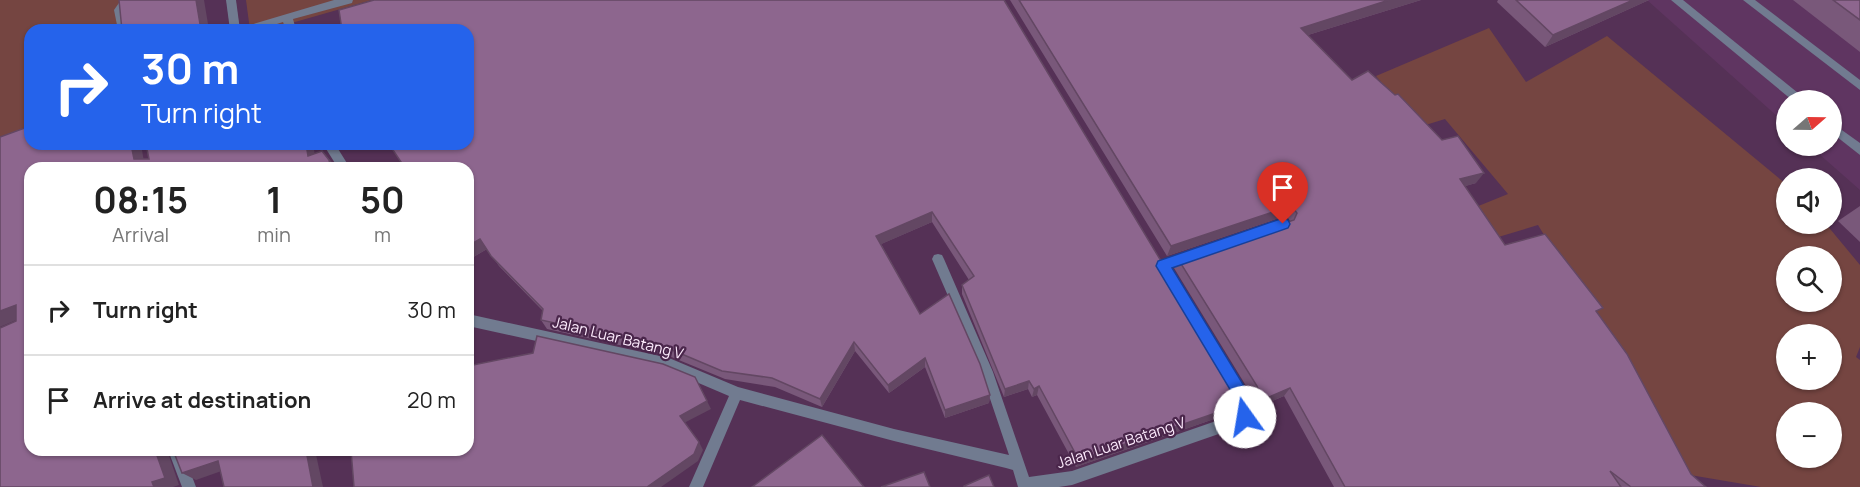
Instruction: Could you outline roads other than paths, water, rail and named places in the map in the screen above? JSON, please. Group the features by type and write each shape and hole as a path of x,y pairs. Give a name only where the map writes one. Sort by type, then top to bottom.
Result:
{"street":[{"path":"122,24 119,10 127,0"},
{"path":"231,0 234,24"},
{"path":"266,24 348,0"},
{"path":"1676,0 1787,90"},
{"path":"1748,0 1860,86"},
{"path":"287,17 289,24"},
{"path":"1842,135 1860,150"},
{"path":"1163,266 1207,250"},
{"path":"938,259 987,372 1019,466"},
{"name":"Jalan Luar Batang V","path":"474,321 669,364 737,393 1019,466 1024,485 1072,478 1245,417 1247,409 1244,399 1225,368"},
{"path":"696,487 737,393"},
{"path":"177,456 189,487"}]}
